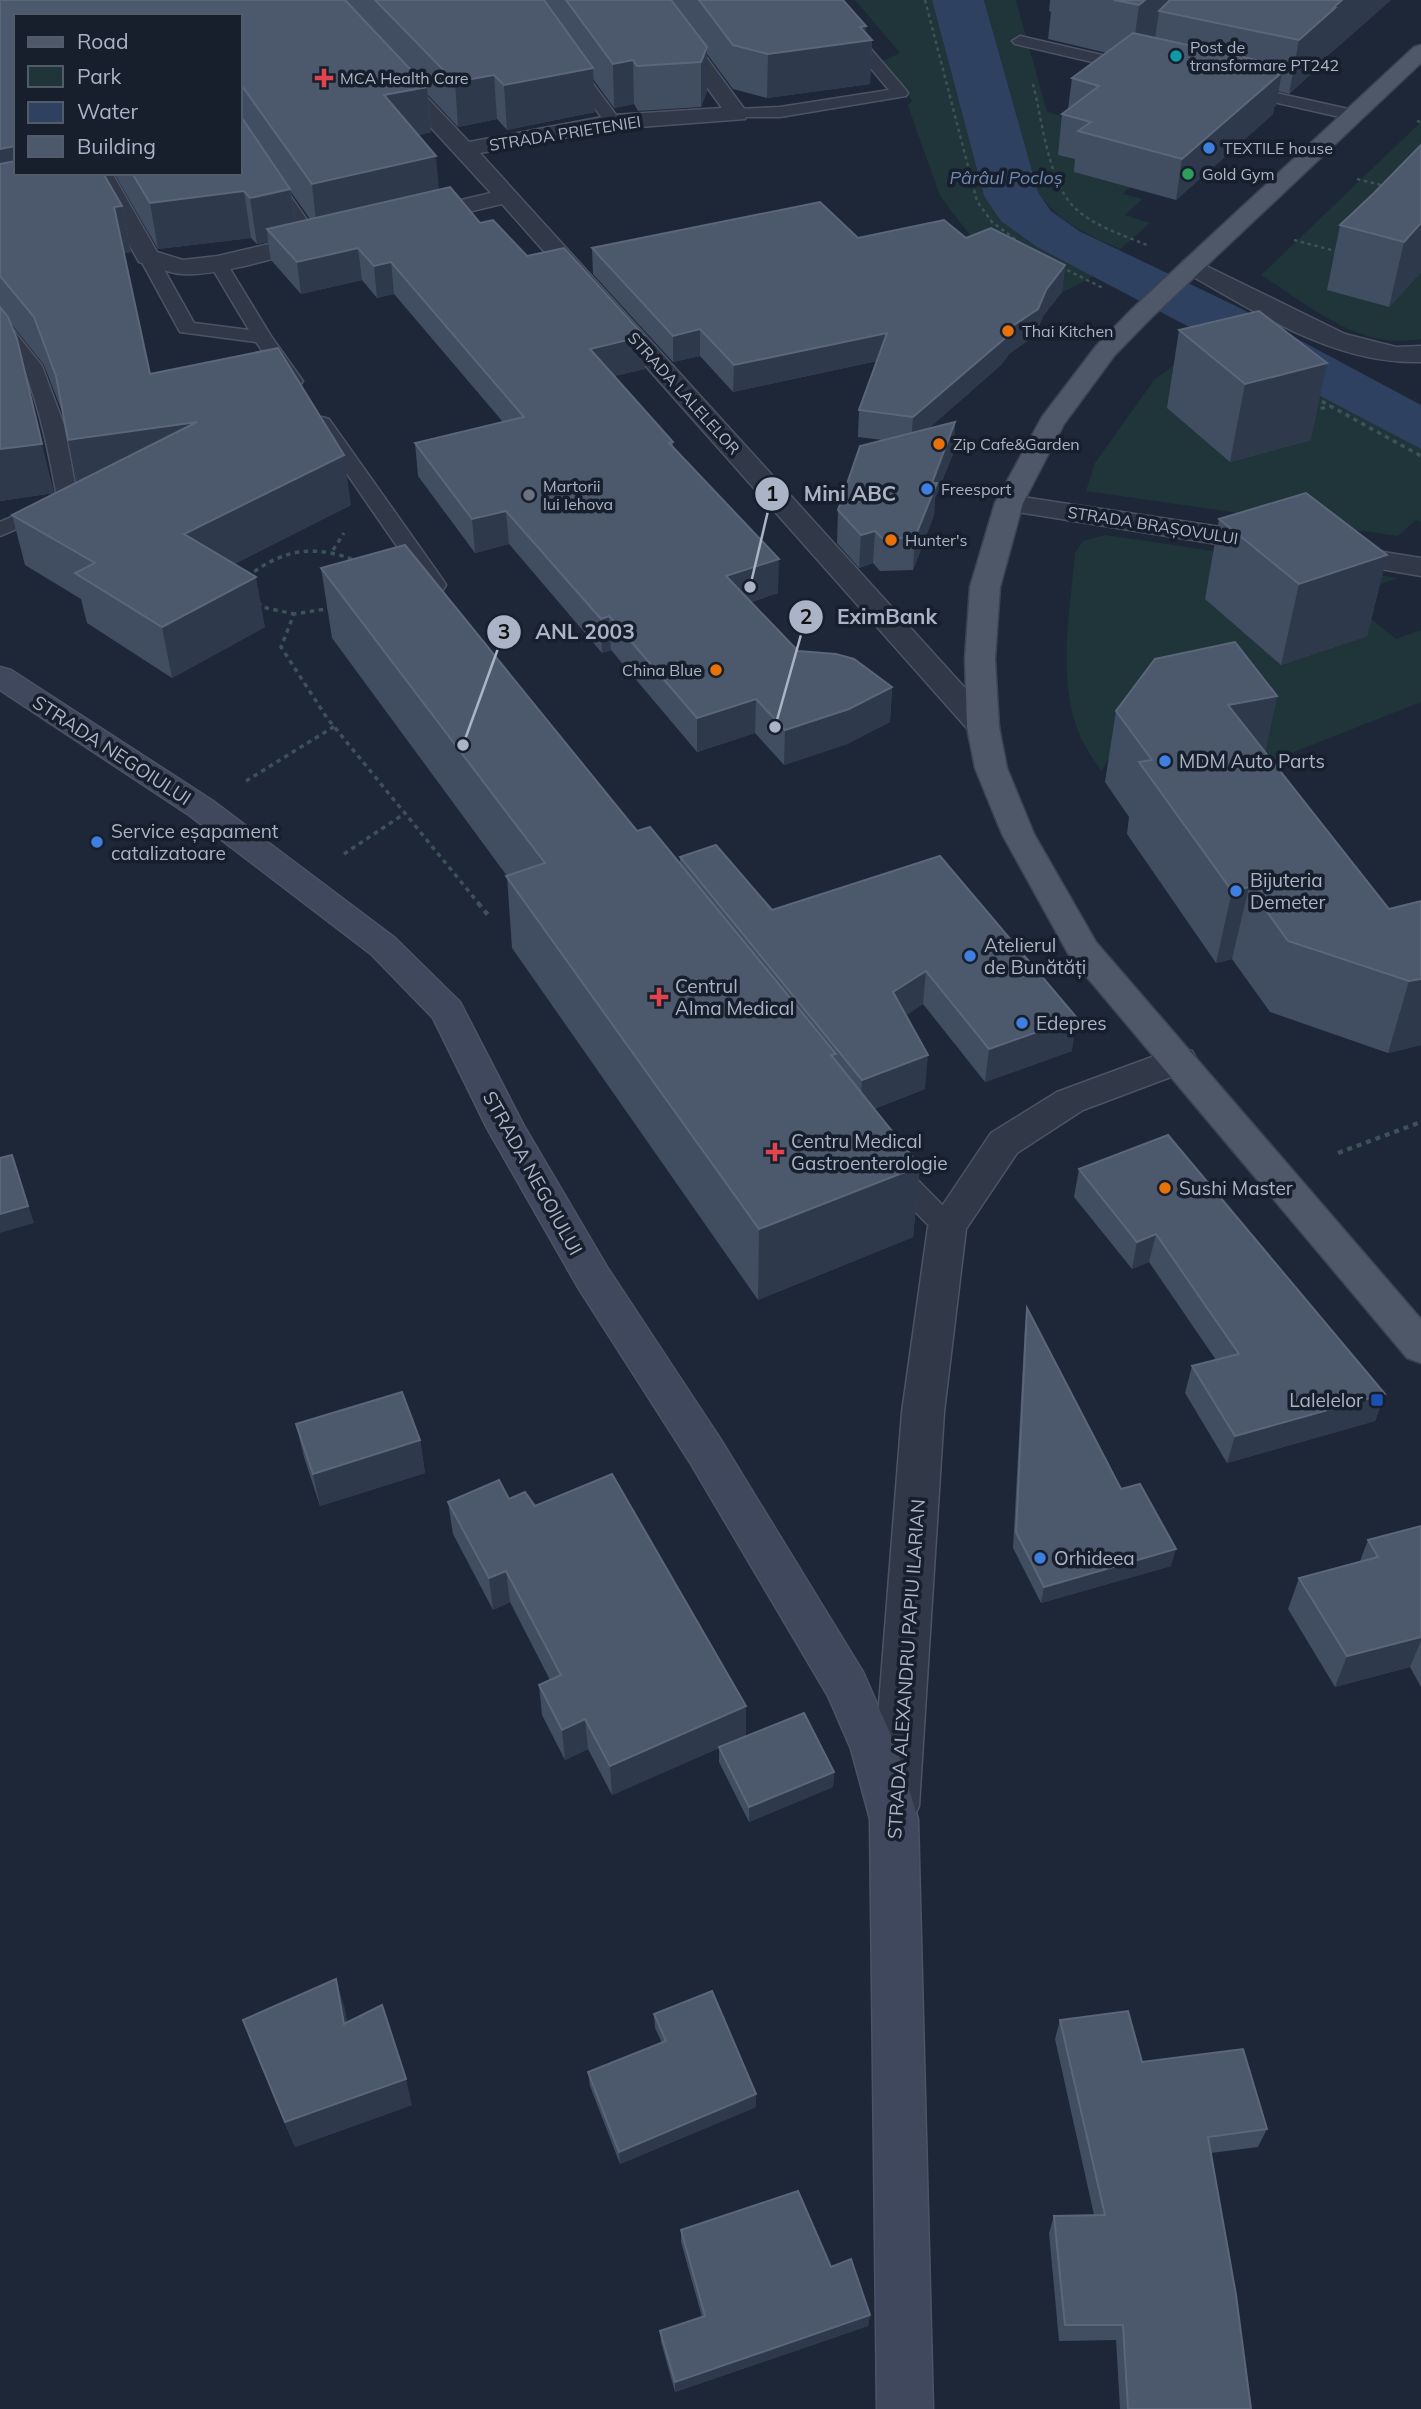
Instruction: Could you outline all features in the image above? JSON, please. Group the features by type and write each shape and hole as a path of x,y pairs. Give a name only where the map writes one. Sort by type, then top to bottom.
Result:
{"main road":[{"path":"1421,51 1141,314 1105,351 1051,423 1009,503 985,587 980,659 984,727 991,768 1018,834 1082,949 1421,1347"}],"street":[{"path":"654,0 737,114"},
{"name":"STRADA LALELELOR","path":"333,1 462,150 507,196 984,727"},
{"name":"STRADA PRIETENIEI","path":"462,150 613,122 737,114"},
{"path":"100,181 148,257 183,267 218,263 338,234"},
{"path":"390,223 507,196"},
{"path":"1192,266 1343,343 1373,353 1421,354"},
{"name":"STRADA BRAȘOVULUI","path":"1009,503 1421,567"},
{"name":"STRADA NEGOIULUI","path":"0,676 201,808 383,946 447,1011 506,1128 593,1278 706,1452 846,1686 874,1749 894,1819"},
{"name":"STRADA ALEXANDRU PAPIU ILARIAN","path":"905,2409 894,1819 923,1412 947,1227 1004,1143 1070,1101 1179,1060"}],"lane":[{"path":"737,114 780,112 900,93 821,0"},
{"path":"1020,41 1142,68 1150,53"},
{"path":"565,55 613,122"},
{"path":"1227,87 1353,115"},
{"path":"242,138 312,240"},
{"path":"148,257 187,328 262,337"},
{"path":"218,263 262,337 452,608"},
{"path":"0,326 33,366 54,425 68,500 0,530"},
{"path":"871,1151 947,1227"}],"path":[{"path":"925,0 977,201 992,222 1026,247"},
{"path":"1020,41 1062,191 1073,206 1098,223 1152,248"},
{"path":"1357,179 1394,188"},
{"path":"1294,240 1347,254"},
{"path":"1057,265 1104,289"},
{"path":"1306,393 1421,456"},
{"path":"1307,413 1329,406"},
{"path":"251,584 251,574 269,560 306,548 333,550 358,561 363,569"},
{"path":"246,571 258,568"},
{"path":"256,600 262,607 294,614 344,605"},
{"path":"294,614 281,646 335,726 488,915"},
{"path":"201,808 335,726"},
{"path":"300,883 404,814"},
{"path":"1338,1153 1421,1122"}],"green space":[{"path":"855,0 932,0 984,196 1007,223 1033,244 1094,276 1061,293 972,238 940,196 908,106 912,100 880,62 900,53"},
{"path":"984,0 1016,0 1047,112 1095,126 1086,162 1075,172 1130,187 1123,194 1143,199 1125,215 1150,223 1120,249 1085,233 1065,220 1038,192"},
{"path":"1421,122 1421,339 1398,341 1356,332 1317,312 1261,275"},
{"path":"1212,337 1421,449 1421,522 1416,520 1398,536 1086,491 1095,463 1154,380"},
{"path":"1105,535 1398,578 1344,597 1396,639 1421,630 1421,702 1266,763 1130,724 1101,771 1083,742 1073,716 1067,647 1075,553 1083,541"}],"water":[{"name":"Pârâul Pocloș","path":"932,0 984,0 1038,192 1051,211 1079,231 1236,306 1421,405 1421,449 1037,247 1001,221 984,196"}],"building":[{"path":"0,0 345,0 427,87 384,95 436,156 312,184 242,86 242,14 14,14 14,146 0,149"},
{"path":"375,0 544,0 593,68 504,85 494,75 455,82"},
{"path":"566,0 671,0 707,47 701,62 637,66 633,60 613,64"},
{"path":"699,0 843,0 866,26 860,27 872,40 768,54 733,45"},
{"path":"1114,0 1145,0 1139,5"},
{"path":"1170,0 1342,0 1299,40 1159,11"},
{"path":"1133,33 1283,66 1275,73 1280,74 1182,159 1078,131 1091,122 1062,114 1099,86 1072,78"},
{"path":"242,118 290,189 250,198 244,191 150,203 133,175 242,175"},
{"path":"1421,145 1421,223 1404,242 1340,225 1374,193"},
{"path":"14,161 14,175 104,175 122,206 114,207 150,374 278,348 344,455 184,534 256,577 162,627 75,573 95,563 12,515 197,422 68,440 56,376 34,317 0,276 0,164"},
{"path":"450,187 480,223 493,220 527,256 564,248 644,336 590,349 673,442 669,443 779,559 726,576 798,651 836,654 854,659 892,687 849,709 785,730 756,699 697,718 609,616 601,619 506,511 472,519 415,443 524,417 391,262 374,266 358,248 297,262 267,229"},
{"path":"820,202 858,238 944,220 966,238 991,228 1065,265 1046,290 1038,309 1011,327 1004,339 913,417 859,410 887,333 734,365 700,329 673,336 592,248"},
{"path":"0,307 8,317 17,339 42,444 0,449"},
{"path":"1259,311 1327,363 1245,384 1179,330"},
{"path":"955,422 932,483 937,483 915,537 883,539 875,531 861,535 838,510 860,446"},
{"path":"1306,493 1387,555 1299,584 1219,519"},
{"path":"405,545 637,831 650,827 836,1054 831,1055 920,1166 759,1229 506,876 545,863 321,568"},
{"path":"1235,642 1277,696 1228,705 1389,909 1421,901 1421,979 1409,981 1288,941 1249,887 1232,891 1139,762 1152,760 1116,711 1155,659"},
{"path":"716,845 772,910 940,856 1077,1018 989,1049 926,971 893,992 928,1055 862,1080 680,857"},
{"path":"1168,1135 1385,1394 1235,1436 1192,1366 1239,1354 1156,1234 1137,1242 1079,1169"},
{"path":"12,1155 28,1206 0,1214 0,1158"},
{"path":"1027,1308 1121,1489 1140,1484 1176,1549 1044,1587 1016,1532"},
{"path":"402,1392 420,1440 313,1474 296,1424"},
{"path":"612,1474 746,1706 610,1766 585,1719 562,1730 539,1685 561,1675 506,1571 489,1578 448,1502 499,1480 509,1499 525,1492 535,1506"},
{"path":"1421,1526 1421,1637 1347,1656 1299,1578 1378,1557 1368,1540"},
{"path":"804,1713 834,1772 749,1807 719,1747"},
{"path":"336,1979 344,2024 382,2005 406,2079 285,2122 243,2020"},
{"path":"712,1991 756,2094 619,2152 588,2072 666,2041 654,2014"},
{"path":"1128,2011 1142,2062 1243,2049 1267,2129 1208,2137 1236,2295 1251,2409 1128,2409 1123,2325 1065,2325 1054,2216 1105,2215 1060,2020"},
{"path":"798,2191 831,2267 851,2259 870,2315 675,2382 660,2331 705,2316 681,2230"}],"place":[{"name":"Post de transformare PT242","path":"1176,56"},
{"name":"MCA Health Care","path":"324,78"},
{"name":"TEXTILE house","path":"1209,148"},
{"name":"Gold Gym","path":"1188,174"},
{"name":"Thai Kitchen","path":"1008,331"},
{"name":"Zip Cafe&Garden","path":"939,444"},
{"name":"Freesport","path":"927,489"},
{"name":"Martorii lui Iehova","path":"529,495"},
{"name":"Hunter's","path":"891,540"},
{"name":"Mini ABC","path":"750,587"},
{"name":"China Blue","path":"716,670"},
{"name":"EximBank","path":"775,727"},
{"name":"ANL 2003","path":"463,745"},
{"name":"MDM Auto Parts","path":"1165,761"},
{"name":"Service eșapament catalizatoare","path":"97,842"},
{"name":"Bijuteria Demeter","path":"1236,891"},
{"name":"Atelierul de Bunătăți","path":"970,956"},
{"name":"Centrul Alma Medical","path":"659,997"},
{"name":"Edepres","path":"1022,1023"},
{"name":"Centru Medical Gastroenterologie","path":"775,1152"},
{"name":"Sushi Master","path":"1165,1188"},
{"name":"Lalelelor","path":"1377,1400"},
{"name":"Orhideea","path":"1040,1558"}]}
